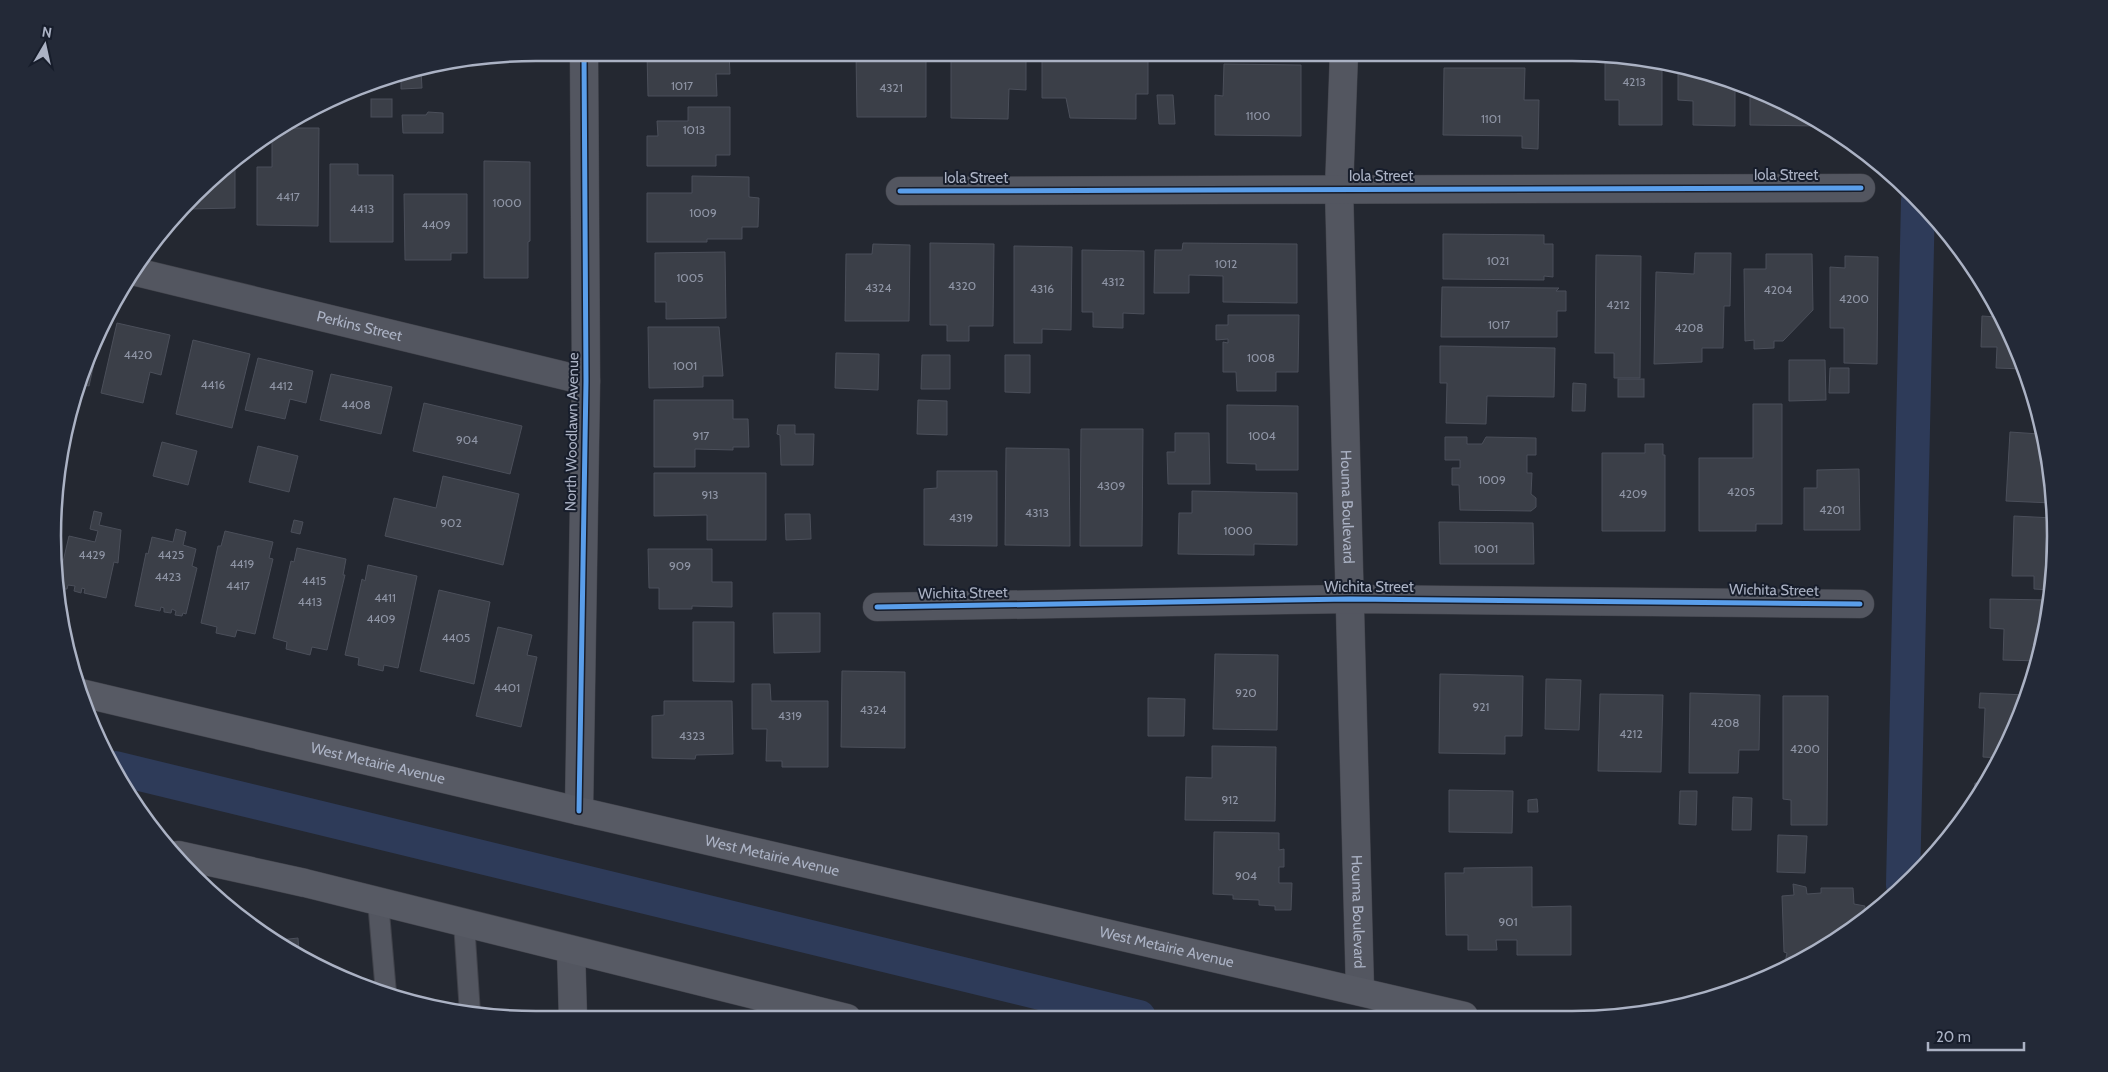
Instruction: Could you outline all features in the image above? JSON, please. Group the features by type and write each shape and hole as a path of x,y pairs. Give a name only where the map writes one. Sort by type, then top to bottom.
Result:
{"main road":[{"name":"West Metairie Avenue","path":"88,695 579,811 1443,1011"},
{"path":"186,857 378,901 819,1011"}],"street":[{"name":"North Woodlawn Avenue","path":"579,811 586,381 584,61"},
{"name":"Houma Boulevard","path":"1344,61 1339,189 1360,991"},
{"name":"Iola Street","path":"900,191 1862,188"},
{"name":"Perkins Street","path":"140,273 586,381"},
{"name":"Wichita Street","path":"877,607 1350,599 1860,604"},
{"path":"571,950 573,1011"}],"lane":[{"path":"378,901 385,987"},
{"path":"464,923 470,1006"}],"building":[{"path":"647,61 729,61 730,74 716,74 717,96 648,96"},
{"path":"856,61 926,61 926,117 857,117"},
{"path":"951,61 1026,61 1026,90 1009,89 1008,119 951,118"},
{"path":"1042,61 1148,61 1148,94 1136,94 1136,119 1070,118 1066,98 1042,98"},
{"path":"1605,62 1662,70 1662,125 1619,125 1619,100 1605,100"},
{"path":"1224,64 1301,65 1301,136 1215,135 1215,95 1223,96"},
{"path":"1444,68 1525,68 1524,100 1539,100 1538,149 1522,148 1522,136 1443,135"},
{"path":"1678,73 1735,90 1735,126 1693,125 1693,101 1678,100"},
{"path":"421,75 422,88 401,89 401,81"},
{"path":"1157,95 1173,95 1175,124 1159,124"},
{"path":"1750,95 1810,126 1750,125"},
{"path":"371,99 392,99 392,117 371,117"},
{"path":"688,107 730,107 730,155 716,155 716,166 647,166 647,136 658,136 657,121 688,121"},
{"path":"428,112 443,113 443,133 403,133 402,115 426,115"},
{"path":"294,128 319,128 318,226 257,225 257,167 272,167 272,141"},
{"path":"484,161 530,162 528,278 484,278"},
{"path":"330,164 358,164 358,175 393,175 393,242 330,242"},
{"path":"235,169 235,208 192,209"},
{"path":"692,176 749,177 749,197 759,198 758,227 742,227 742,239 707,239 707,242 647,242 647,193 692,193"},
{"path":"404,194 467,194 467,253 451,253 451,260 405,260"},
{"path":"1443,234 1544,235 1544,244 1553,244 1553,277 1544,276 1544,280 1443,279"},
{"path":"930,243 994,244 993,326 969,326 969,341 947,341 947,325 930,325"},
{"path":"1183,243 1297,244 1297,303 1223,302 1223,276 1189,275 1189,293 1154,293 1155,250 1182,250"},
{"path":"873,244 910,245 909,321 845,321 846,254 872,254"},
{"path":"1014,246 1072,247 1071,330 1042,329 1042,343 1014,343"},
{"path":"1082,250 1144,251 1144,314 1123,313 1123,328 1093,327 1093,312 1082,312"},
{"path":"725,252 726,318 666,319 666,302 655,302 655,253"},
{"path":"1695,253 1731,253 1730,306 1724,306 1723,348 1702,348 1702,362 1654,364 1656,272 1694,274"},
{"path":"1766,254 1812,254 1813,310 1783,341 1774,341 1774,348 1754,349 1754,340 1745,341 1744,269 1766,269"},
{"path":"1596,255 1641,256 1640,378 1614,378 1614,353 1595,353"},
{"path":"1845,256 1878,257 1877,364 1844,363 1844,328 1830,328 1830,267 1845,268"},
{"path":"1442,287 1559,288 1556,291 1566,291 1566,311 1557,311 1557,337 1441,337"},
{"path":"1228,315 1299,315 1298,372 1276,372 1276,391 1237,391 1236,372 1223,372 1223,342 1228,343 1228,339 1216,340 1216,325 1228,325"},
{"path":"1982,316 1993,317 2017,369 1996,368 1997,347 1981,347"},
{"path":"117,323 170,335 161,375 150,372 143,403 101,393"},
{"path":"648,327 719,327 723,376 703,376 703,387 649,388"},
{"path":"193,340 250,354 232,428 176,414"},
{"path":"1440,346 1555,348 1554,397 1487,396 1486,424 1446,423 1447,383 1440,383"},
{"path":"836,353 879,354 878,390 835,388"},
{"path":"922,355 950,355 950,389 921,389"},
{"path":"1005,355 1030,355 1030,393 1005,392"},
{"path":"258,358 313,371 306,403 290,399 285,419 245,410"},
{"path":"95,360 89,386 85,385"},
{"path":"1789,360 1825,360 1826,400 1789,401"},
{"path":"1830,368 1849,368 1849,393 1829,393"},
{"path":"331,374 392,387 381,434 320,420"},
{"path":"1618,379 1644,379 1644,397 1618,397"},
{"path":"1573,383 1586,384 1585,411 1572,411"},
{"path":"654,400 733,400 733,419 748,419 749,447 733,447 733,450 695,449 695,467 654,467"},
{"path":"918,400 947,401 947,435 917,434"},
{"path":"424,403 522,426 510,474 413,451"},
{"path":"1753,404 1782,404 1782,524 1756,524 1756,531 1699,531 1699,458 1753,458"},
{"path":"1227,405 1298,406 1298,470 1256,470 1256,464 1227,463"},
{"path":"778,425 795,425 795,434 814,434 813,465 781,465 780,435 777,434"},
{"path":"1081,429 1143,429 1142,546 1080,546"},
{"path":"2010,432 2036,434 2046,503 2006,501"},
{"path":"1175,433 1209,433 1210,484 1168,484 1167,452 1175,452"},
{"path":"1445,437 1467,437 1467,444 1482,444 1486,437 1536,438 1536,455 1527,455 1527,473 1532,473 1531,494 1536,498 1536,507 1531,511 1460,510 1459,485 1452,485 1452,468 1460,468 1460,460 1445,460"},
{"path":"162,442 197,451 188,485 153,476"},
{"path":"1645,444 1663,444 1663,455 1665,455 1665,531 1602,531 1602,453 1645,453"},
{"path":"258,446 298,456 289,492 249,482"},
{"path":"1006,448 1069,449 1070,546 1005,545"},
{"path":"1859,469 1860,530 1804,530 1804,488 1817,488 1817,470"},
{"path":"937,471 997,471 997,546 924,545 924,489 937,488"},
{"path":"654,473 766,473 766,540 707,540 707,515 654,516"},
{"path":"443,476 519,494 503,565 385,536 394,498 436,508"},
{"path":"1192,491 1297,493 1297,545 1254,544 1254,555 1178,554 1179,513 1192,513"},
{"path":"94,511 102,513 99,525 121,530 118,563 114,562 106,598 84,593 85,589 82,588 81,593 74,591 75,586 68,585 67,589 64,589 62,566 69,536 95,542 98,531 90,529"},
{"path":"785,514 810,514 811,539 786,540"},
{"path":"2014,516 2046,518 2044,590 2034,589 2034,576 2012,576"},
{"path":"294,520 303,522 300,534 291,532"},
{"path":"1439,522 1533,523 1534,564 1440,564"},
{"path":"176,529 186,532 183,545 196,549 192,566 197,568 186,614 183,613 182,616 175,615 176,611 172,609 171,613 164,612 164,608 161,607 160,611 135,606 146,553 148,554 152,537 173,542"},
{"path":"225,531 273,542 269,558 273,559 255,634 237,630 235,637 216,633 217,627 201,623 218,546 221,546"},
{"path":"297,548 346,559 343,575 345,575 327,650 312,647 310,655 286,649 287,642 273,638 291,561 294,562"},
{"path":"648,549 712,549 712,582 732,582 732,607 692,606 692,609 659,609 659,588 649,588"},
{"path":"368,565 417,576 398,668 384,665 383,671 358,665 359,658 345,655 362,579 365,581"},
{"path":"439,590 490,602 474,684 420,671"},
{"path":"1990,599 2043,600 2030,661 2003,660 2004,629 1990,628"},
{"path":"773,613 820,613 820,652 774,653"},
{"path":"693,622 734,622 734,682 693,681"},
{"path":"498,627 532,635 527,655 537,657 521,727 476,716"},
{"path":"1215,654 1278,655 1277,730 1213,729"},
{"path":"842,671 905,672 905,748 841,747"},
{"path":"1440,674 1523,676 1522,736 1505,736 1505,754 1439,753"},
{"path":"1546,679 1581,680 1579,730 1545,729"},
{"path":"752,684 770,684 771,701 828,701 828,767 782,767 782,761 766,761 767,729 752,729"},
{"path":"1690,693 1760,695 1759,750 1739,750 1738,773 1689,773"},
{"path":"1980,693 2020,695 1992,758 1983,757 1985,708 1979,708"},
{"path":"1600,694 1663,695 1661,772 1598,771"},
{"path":"1783,696 1828,696 1827,825 1791,825 1791,800 1783,799"},
{"path":"1148,698 1185,699 1184,736 1148,736"},
{"path":"664,701 732,701 733,754 696,755 695,759 652,758 652,716 664,715"},
{"path":"1212,746 1276,747 1275,821 1185,820 1186,777 1212,778"},
{"path":"1449,790 1513,791 1512,833 1449,832"},
{"path":"1680,791 1697,791 1696,825 1679,824"},
{"path":"1733,797 1752,798 1751,830 1732,830"},
{"path":"1537,799 1538,812 1528,812 1528,800"},
{"path":"1214,832 1279,833 1279,850 1284,849 1284,867 1279,867 1279,883 1292,883 1291,910 1275,910 1275,906 1259,905 1259,900 1233,899 1233,895 1213,894"},
{"path":"1778,835 1807,836 1805,873 1777,872"},
{"path":"1532,867 1532,907 1571,906 1571,955 1517,955 1517,940 1496,940 1497,950 1468,950 1468,935 1446,935 1445,873 1464,873 1464,868"},
{"path":"1793,884 1806,887 1807,894 1821,893 1821,888 1853,888 1854,904 1865,906 1864,910 1836,931 1785,960 1787,953 1784,952 1782,896 1794,895"},
{"path":"298,938 299,947 286,939"}],"waterway":[{"path":"1903,876 1918,211"},
{"path":"123,770 1114,1011"}],"cycle path":[{"path":"579,811 586,381 584,61"},
{"path":"900,191 1861,188"},
{"path":"877,607 1350,599 1860,604"}]}
